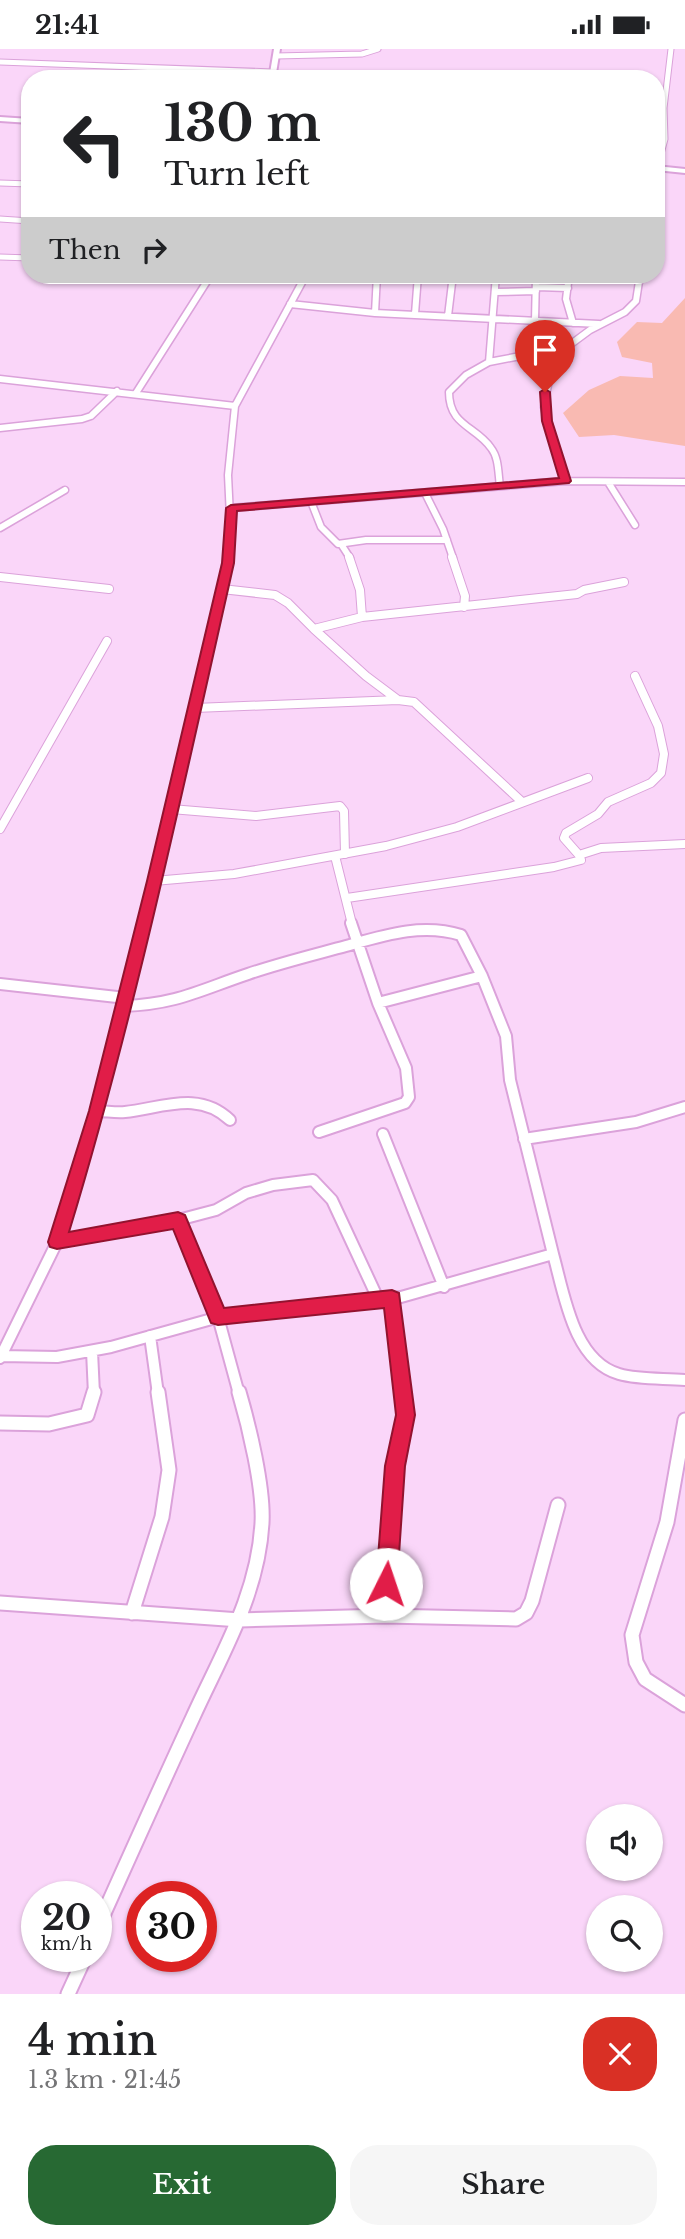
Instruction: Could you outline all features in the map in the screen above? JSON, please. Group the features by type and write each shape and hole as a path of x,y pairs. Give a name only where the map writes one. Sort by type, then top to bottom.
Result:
{"main road":[{"path":"0,119 21,120"},
{"path":"0,126 21,127"},
{"path":"665,164 685,164"},
{"path":"665,166 685,171"}],"street":[{"path":"274,70 277,52 362,54 378,49"},
{"path":"665,100 671,49"},
{"path":"0,62 168,70"},
{"path":"0,183 21,184"},
{"path":"0,219 21,220"},
{"path":"0,257 21,258"},
{"path":"136,393 205,284"},
{"path":"301,284 235,406 229,475 231,537 222,589 125,1002 97,1111 57,1242 1,1357 50,1359 92,1351 218,1317 283,1308 332,1307 386,1300 444,1287 553,1254"},
{"path":"375,313 377,284"},
{"path":"415,314 417,284"},
{"path":"448,316 452,284"},
{"path":"489,362 495,284"},
{"path":"535,321 537,284"},
{"path":"568,284 566,299 573,323"},
{"path":"500,486 496,456 490,445 467,431 449,403 449,392 466,376 489,362 567,347 600,324 617,317 636,301 639,284"},
{"path":"495,292 568,288"},
{"path":"290,304 375,313 600,324"},
{"path":"540,353 550,375 544,407 565,481"},
{"path":"0,379 235,406"},
{"path":"0,428 82,419 91,416 117,391"},
{"path":"231,508 312,504 565,481 685,482"},
{"path":"608,482 635,525"},
{"path":"0,528 65,489"},
{"path":"425,493 447,540 465,596 464,607"},
{"path":"312,504 317,521 325,534 336,543 366,540 447,540"},
{"path":"341,544 353,565 362,600 362,617"},
{"path":"0,577 109,589"},
{"path":"314,629 362,617 578,594 584,590 624,582"},
{"path":"222,589 275,595 366,676 398,700"},
{"path":"0,829 107,641"},
{"path":"347,898 578,862 579,855 564,838 566,833 598,814 608,801 651,783 661,773 664,754 658,726 635,676"},
{"path":"195,708 398,700 416,703 521,801"},
{"path":"154,881 206,878 340,855 457,827 588,778"},
{"path":"171,809 256,815 340,806 344,811 340,855 356,942 377,1003 406,1067 408,1100 319,1132"},
{"path":"579,855 610,846 640,848 685,844"},
{"path":"0,984 156,1005 183,999 248,974 356,942 415,930 450,930 461,935 482,976 506,1036 510,1080 553,1254 570,1311 592,1357 602,1367 618,1374 685,1380"},
{"path":"377,1003 482,976"},
{"path":"97,1111 124,1112 183,1102 216,1106 230,1120"},
{"path":"524,1139 636,1122 685,1107"},
{"path":"383,1134 444,1287"},
{"path":"57,1242 178,1220 216,1210 246,1193 273,1185 313,1180 320,1184 332,1200 386,1300 405,1415 395,1466 385,1616"},
{"path":"112,1896 194,1714 240,1620 252,1583 262,1519 241,1399 218,1317 178,1220"},
{"path":"132,1613 162,1517 169,1470 150,1336"},
{"path":"0,1423 49,1423 87,1415 94,1389 92,1351"},
{"path":"685,1419 665,1532 632,1635 632,1654 638,1674 650,1685 685,1705"},
{"path":"0,1603 240,1620 385,1616 522,1617 532,1601 558,1505"},
{"path":"68,1994 78,1972"}],"shaded area":[{"path":"685,298 685,446 614,435 579,437 563,413 589,390 620,376 653,378 652,363 622,357 617,342 637,322 662,323"}],"route":[{"path":"386,1584 396,1451 404,1429 405,1415 392,1299 332,1307 283,1308 218,1317 178,1220 57,1242 97,1111 154,881 228,563 231,508 312,504 565,481 547,421 543,400 545,392"}]}
